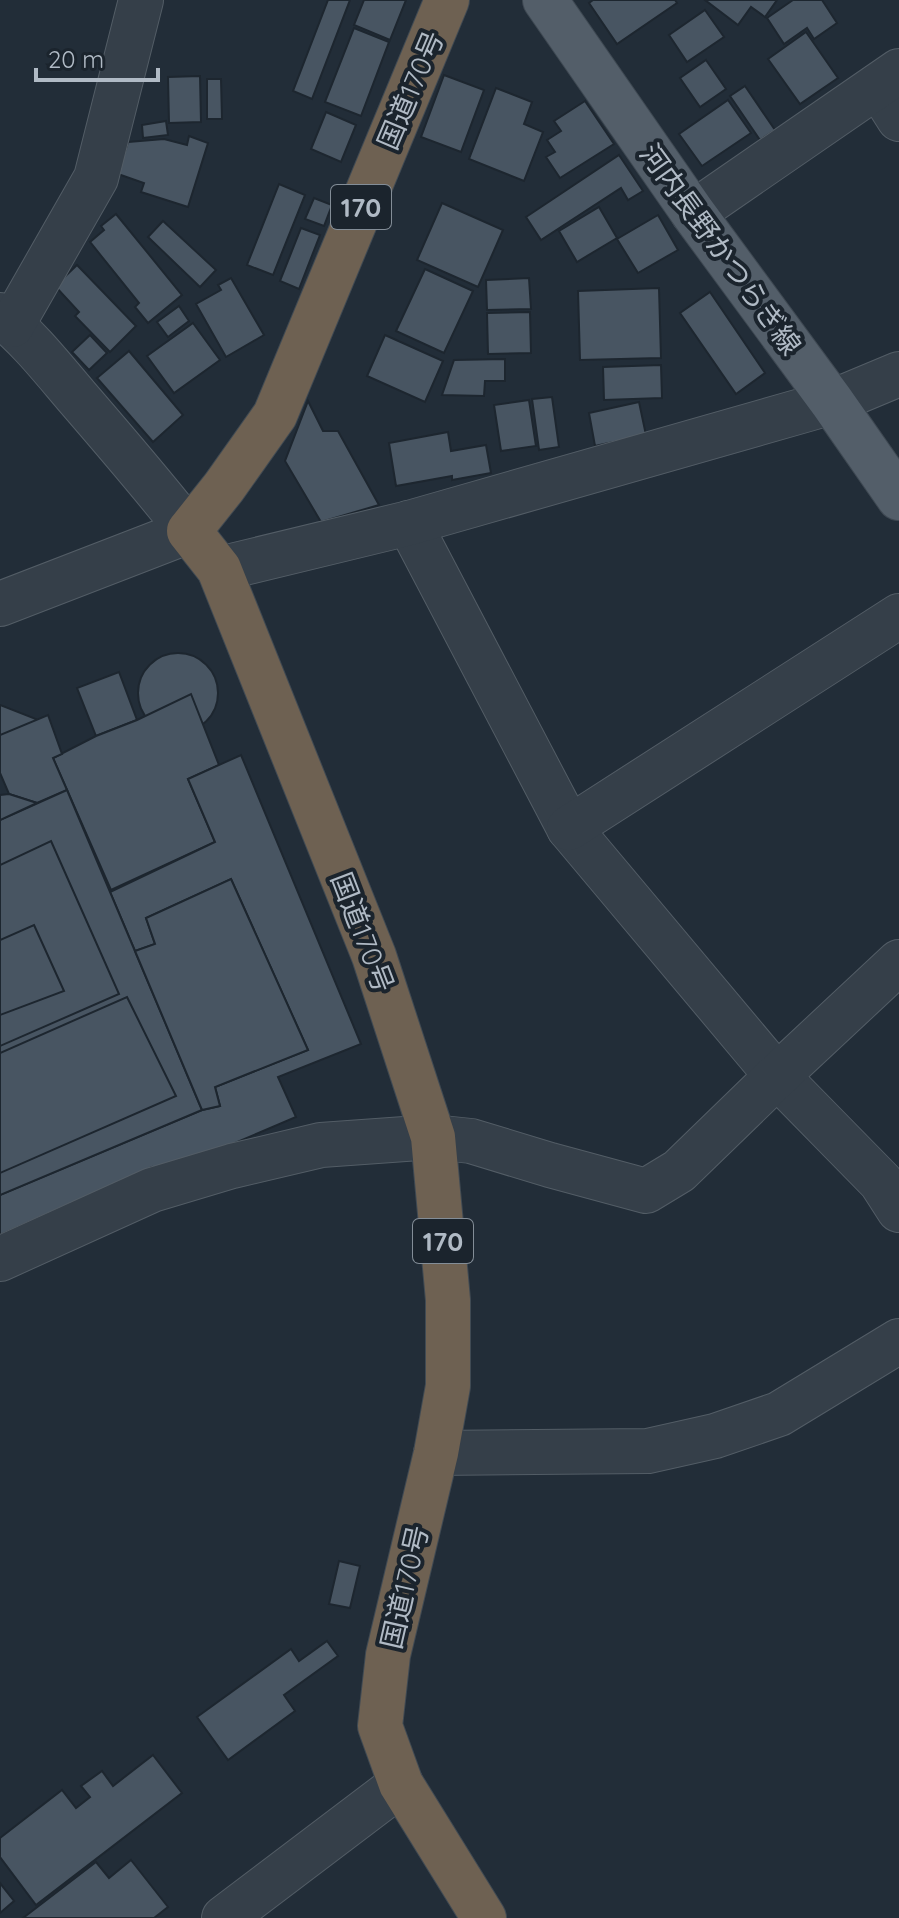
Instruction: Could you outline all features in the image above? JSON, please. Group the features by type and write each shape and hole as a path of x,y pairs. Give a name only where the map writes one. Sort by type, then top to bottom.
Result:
{"highway":[{"name":"国道170号","path":"447,0 275,415 189,531 219,569 374,956 433,1137 448,1300 448,1386 436,1453 388,1655 380,1726 401,1784 484,1918"}],"main road":[{"name":"河内長野かつらぎ線","path":"545,0 693,213 899,498"}],"street":[{"path":"0,604 189,531 54,370 6,320 96,178 141,0"},
{"path":"693,213 892,92"},
{"path":"219,569 409,523 832,402 899,374"},
{"path":"409,523 569,828 777,1076 881,1182 899,1210"},
{"path":"569,828 899,616"},
{"path":"0,1259 152,1190 232,1166 321,1145 433,1137 471,1141 646,1191 679,1171 899,962"},
{"path":"436,1453 648,1451 715,1436 779,1414 899,1341"},
{"path":"224,1918 401,1784"}],"building":[{"path":"328,0 350,0 312,99 293,91"},
{"path":"364,0 406,0 390,40 354,25"},
{"path":"593,0 675,0 677,3 617,44 589,3"},
{"path":"705,0 777,0 765,17 751,7 738,25"},
{"path":"793,0 822,0 837,23 814,39 807,28 784,44 767,18"},
{"path":"705,10 724,37 687,62 669,35"},
{"path":"354,28 389,42 361,116 325,102"},
{"path":"806,32 838,78 800,104 768,59"},
{"path":"706,60 726,89 700,107 680,78"},
{"path":"444,75 484,90 461,152 421,137"},
{"path":"200,76 201,122 169,123 168,77"},
{"path":"207,79 221,79 222,119 207,119"},
{"path":"745,86 775,130 760,140 730,96"},
{"path":"496,88 532,102 524,124 543,132 524,181 469,159"},
{"path":"728,100 751,133 702,166 679,134"},
{"path":"585,101 614,144 560,178 546,157 555,152 547,140 561,131 554,121"},
{"path":"326,112 356,125 341,162 311,149"},
{"path":"166,121 168,135 143,138 142,125"},
{"path":"189,136 208,143 188,207 141,192 144,183 118,174 128,142 164,139 187,145"},
{"path":"619,155 643,191 628,200 621,188 541,240 526,217"},
{"path":"279,184 305,195 273,275 247,265"},
{"path":"314,198 332,205 324,226 305,219"},
{"path":"442,203 503,230 478,287 417,260"},
{"path":"599,207 617,238 577,262 559,231"},
{"path":"116,214 182,295 148,323 135,307 139,303 90,242 104,230 101,226"},
{"path":"658,215 678,250 638,273 617,239"},
{"path":"163,221 216,270 200,287 148,237"},
{"path":"301,228 320,235 299,289 280,281"},
{"path":"77,265 136,326 110,352 75,316 79,312 55,286"},
{"path":"425,269 473,291 444,353 396,331"},
{"path":"231,278 264,335 226,357 196,304 221,290 218,285"},
{"path":"529,278 531,309 487,310 486,280"},
{"path":"659,288 661,358 580,360 578,291"},
{"path":"710,292 765,373 736,394 680,313"},
{"path":"179,306 189,321 168,337 157,322"},
{"path":"530,312 531,353 488,354 487,313"},
{"path":"193,323 220,360 174,393 147,356"},
{"path":"90,335 107,353 89,370 72,352"},
{"path":"385,335 443,361 425,402 367,376"},
{"path":"129,351 183,415 153,442 97,378"},
{"path":"505,359 505,381 485,381 484,396 442,395 454,360"},
{"path":"661,365 662,398 604,400 603,367"},
{"path":"552,397 559,447 539,450 532,399"},
{"path":"529,400 536,446 501,451 494,405"},
{"path":"308,401 323,431 338,431 379,505 321,522 285,461"},
{"path":"639,402 646,435 595,446 589,413"},
{"path":"448,432 451,451 486,445 491,473 396,486 389,443"},
{"path":"178,653 193,656 206,665 215,678 218,693 215,708 206,721 193,730 178,733 163,730 150,721 141,708 138,693 141,678 150,665 163,656"},
{"path":"119,672 137,720 96,736 77,688"},
{"path":"191,694 219,765 188,779 215,842 111,890 53,758"},
{"path":"0,705 36,719 24,754 0,745"},
{"path":"48,715 62,754 53,758 67,790 37,803 9,794 0,773 0,735"},
{"path":"241,755 361,1044 278,1077 296,1117 157,1176 152,1167 0,1235 0,1195 202,1110 220,1106 215,1087 308,1050 231,879 146,918 155,944 135,951 110,892 215,842 188,779"},
{"path":"67,790 202,1110 0,1195 0,820"},
{"path":"9,794 37,803 0,820 0,795"},
{"path":"51,841 119,994 0,1046 0,865"},
{"path":"231,879 308,1050 215,1087 220,1106 202,1110 135,951 155,944 146,918"},
{"path":"34,925 64,991 0,1015 0,940"},
{"path":"127,997 176,1096 0,1173 0,1053"},
{"path":"339,1561 360,1566 350,1608 329,1604"},
{"path":"327,1641 338,1656 284,1695 295,1711 228,1760 197,1717 291,1649 299,1661"},
{"path":"153,1755 182,1793 36,1905 0,1857 0,1838 62,1790 76,1808 90,1797 81,1786 102,1771 113,1786"},
{"path":"131,1860 168,1907 154,1918 23,1918 96,1862 109,1878"},
{"path":"0,1883 14,1901 0,1913"}]}
